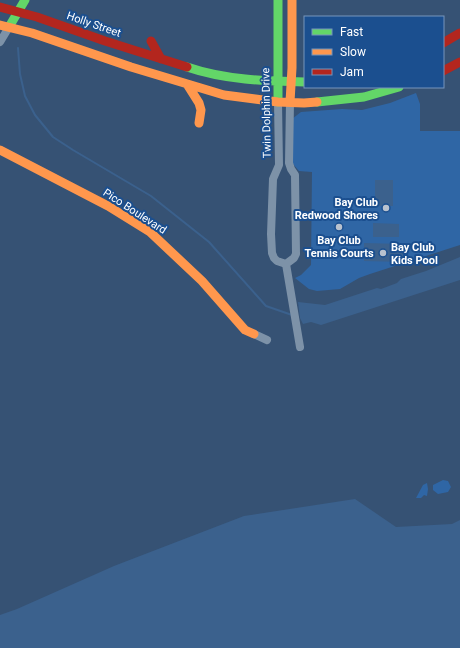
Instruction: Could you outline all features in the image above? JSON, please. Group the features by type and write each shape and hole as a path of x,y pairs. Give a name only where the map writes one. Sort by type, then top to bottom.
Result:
{"main road":[{"path":"24,0 18,11 4,26 32,33 131,67 224,95 278,102 304,103 364,96 395,88"},
{"name":"Twin Dolphin Drive","path":"278,0 278,102"},
{"name":"Twin Dolphin Drive","path":"290,102 292,0"},
{"name":"Holly Street","path":"0,7 37,16 105,41 201,72 277,82 304,82"},
{"path":"444,42 460,33"},
{"path":"151,41 155,50 162,59"},
{"path":"444,70 460,62"},
{"path":"187,84 201,110 199,123"},
{"name":"Pico Boulevard","path":"0,150 108,206 150,232 202,280 245,330 254,334"}],"street":[{"path":"0,42 4,26"},
{"name":"Twin Dolphin Drive","path":"278,102 279,165 273,179 272,247 274,258 277,261 286,264 294,258 296,254 295,175 291,169 288,157 290,102"},
{"path":"286,264 300,347"},
{"path":"254,334 267,340"}],"shaded area":[{"name":"Bay Club Redwood Shores","path":"416,93 420,104 420,131 460,131 460,245 359,278 340,289 317,291 309,289 295,278 301,275 311,265 312,172 299,171 293,164 292,119 301,112 342,109 362,110 390,103"},
{"path":"375,180 393,180 393,206 375,206"},
{"path":"373,223 399,224 399,237 373,237"},
{"name":"Bay Club Kids Pool","path":"364,243 403,244 403,262 364,261"},
{"path":"460,257 460,280 321,325 311,322 303,324 300,318 298,302 325,305 377,288 381,289 397,283 401,279 426,271"},
{"path":"443,480 448,481 451,487 448,492 438,494 433,490 433,485"},
{"path":"427,483 427,496 424,495 421,498 416,498 423,485"},
{"path":"355,499 396,527 452,524 460,520 460,648 0,648 0,615 17,609 114,566 244,516"}],"waterway":[{"path":"18,48 20,74 25,96 35,115 53,137 151,196 209,242 266,306 292,315"}],"traffic: fast":[{"path":"9,27 25,0"},
{"path":"278,0 278,102"},
{"path":"187,67 216,75 230,77 304,82"},
{"path":"317,102 364,97 396,88"}],"traffic: slow":[{"path":"290,102 292,68 292,0"},
{"path":"0,25 32,33 131,67 224,95 278,102 317,102"},
{"path":"187,84 199,103 201,110 199,123"},
{"path":"0,150 108,206 150,232 202,281 245,330 254,334"}],"traffic: jam":[{"path":"0,7 37,17 105,41 187,67"},
{"path":"444,42 460,33"},
{"path":"151,41 161,59"},
{"path":"444,70 460,62"}],"place":[{"name":"Bay Club Redwood Shores","path":"386,208"},
{"name":"Bay Club Tennis Courts","path":"339,227"},
{"name":"Bay Club Kids Pool","path":"383,253"}]}
